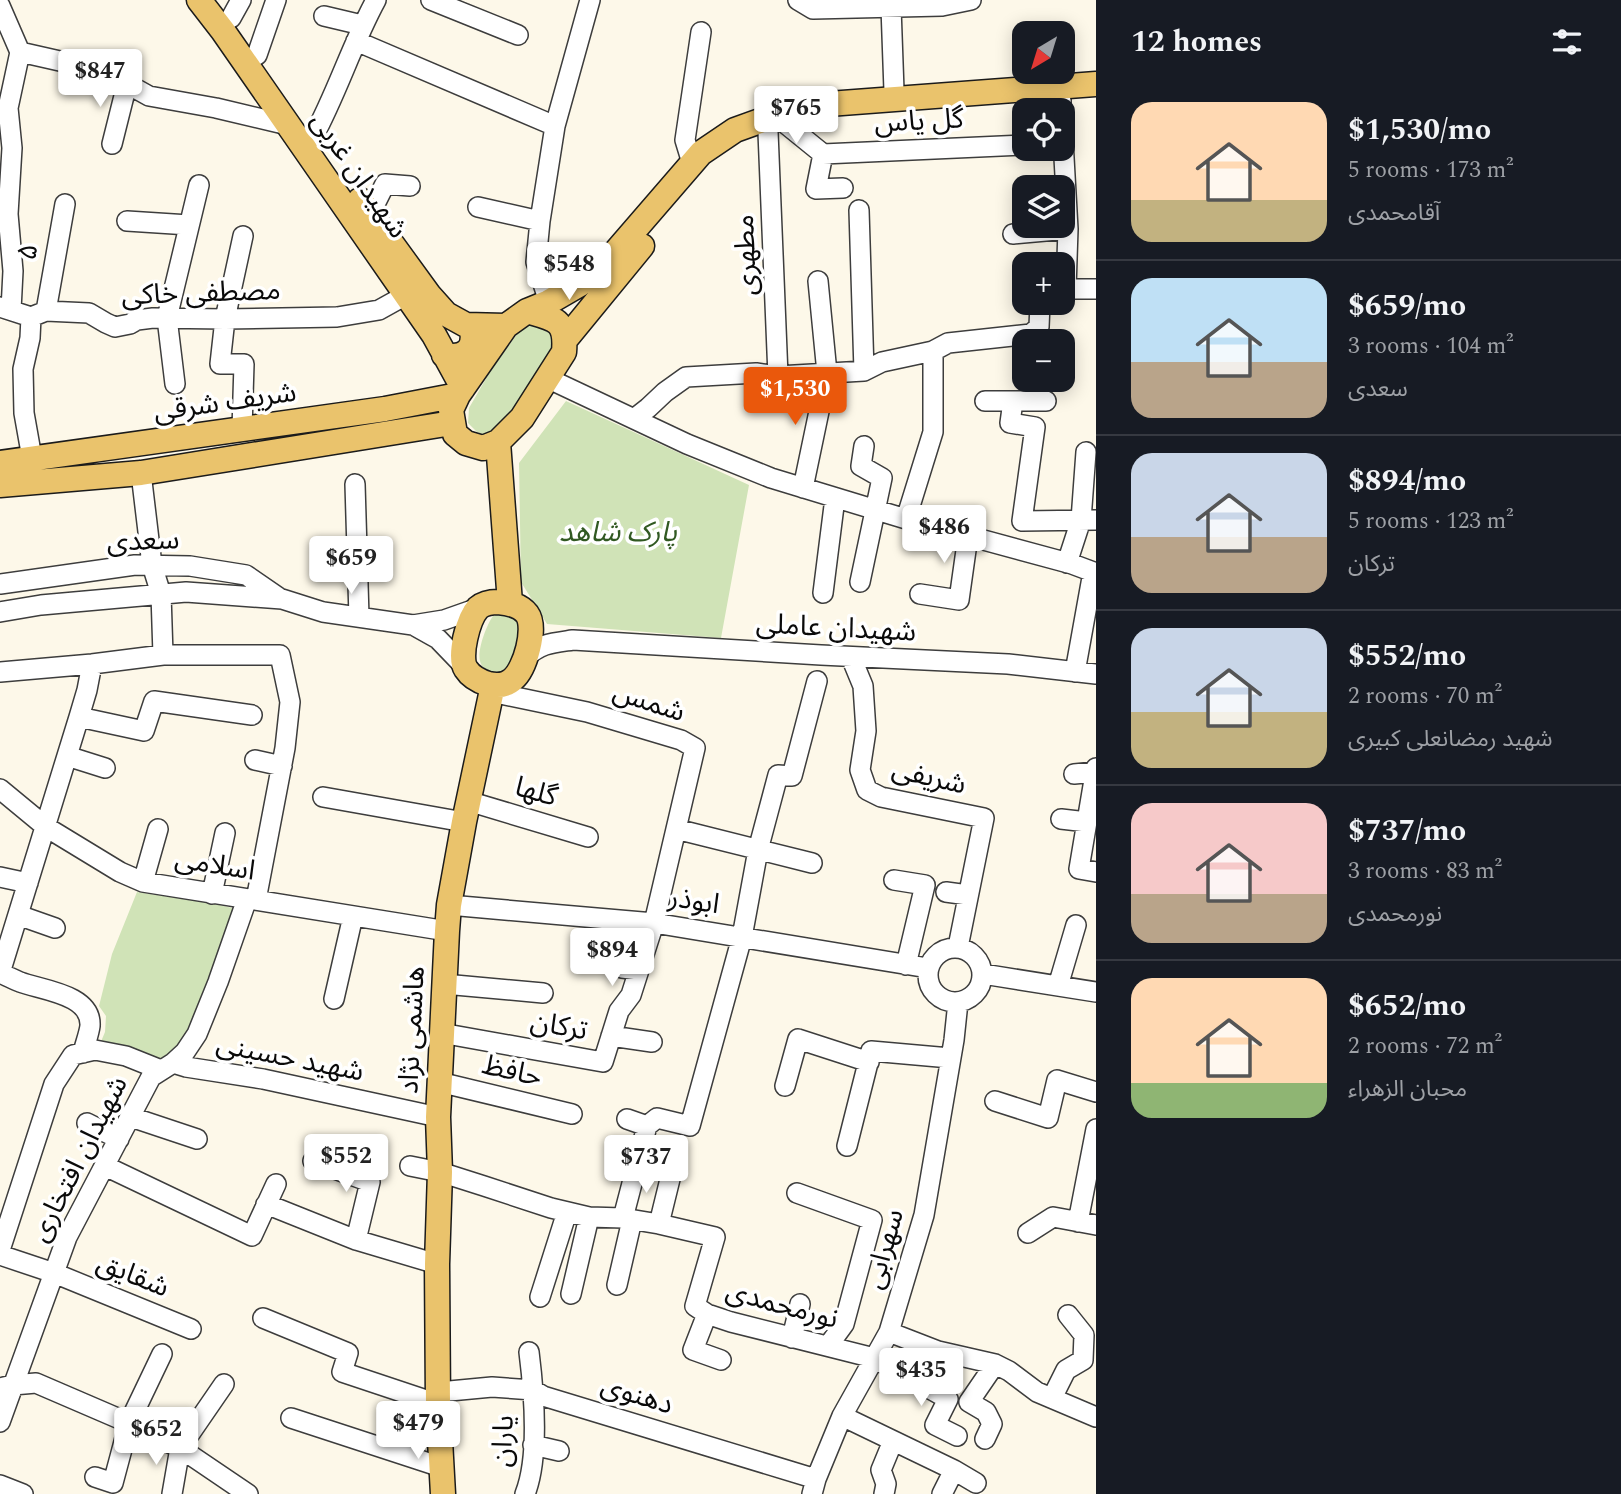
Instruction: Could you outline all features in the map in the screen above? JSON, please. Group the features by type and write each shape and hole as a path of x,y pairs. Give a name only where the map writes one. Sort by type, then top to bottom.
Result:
{"main road":[{"name":"شهیدان غربی","path":"199,0 434,335 461,392"},
{"name":"شهیدان غربی","path":"230,6 257,55 313,137 429,295 446,314 471,326"},
{"path":"565,340 611,256 701,153 735,131 802,106 1096,84"},
{"path":"1075,105 1096,97"},
{"path":"538,306 555,319 563,332 564,352 522,418 490,445 466,443 455,434 451,410 506,326 538,306 590,290 703,173 745,142 777,128 1012,114"},
{"path":"444,355 454,357 464,354 471,346 474,336 471,326 506,326"},
{"name":"شریف شرقی","path":"0,463 385,409 461,392"},
{"name":"شریف شرقی","path":"0,485 141,473 452,423"},
{"path":"490,445 504,607"},
{"path":"504,607 531,624 530,641 521,669 514,679 506,685 492,689 471,675 464,666 463,653 472,618 504,607"},
{"name":"هاشمی نژاد","path":"443,1494 437,1264 440,1172 438,1116 447,931 449,905 466,812 492,689"},
{"name":"هاشمی نژاد","path":"439,1407 457,1494"}],"street":[{"path":"2,0 0,6 20,52 4,106 12,148 4,213 13,271 6,309"},
{"path":"257,55 276,0"},
{"path":"313,137 376,0"},
{"path":"431,0 518,35"},
{"path":"538,306 536,262 555,125 590,0"},
{"path":"798,0 813,9 942,6 971,0"},
{"path":"891,7 894,91"},
{"path":"324,16 555,125"},
{"path":"692,163 685,140 701,32"},
{"path":"0,50 104,71 149,96 288,125"},
{"path":"112,144 127,84"},
{"path":"777,128 823,154 816,189 843,188"},
{"name":"مطهری","path":"777,128 772,201 778,376"},
{"name":"گل یاس","path":"823,154 1012,146"},
{"path":"370,214 385,184 410,186"},
{"path":"174,384 167,318 198,185"},
{"name":"۵","path":"32,458 24,413 23,369 65,204"},
{"path":"478,207 540,221"},
{"path":"859,210 864,371"},
{"path":"127,221 189,225"},
{"path":"242,429 244,364 220,364 225,319 243,236"},
{"path":"803,488 827,373 818,281"},
{"path":"1075,289 1096,289"},
{"name":"مصطفی خاکی","path":"6,309 38,314 89,313 115,327 137,320 167,318 337,317 380,310 406,295"},
{"path":"634,419 686,377 864,371 882,362 933,351 948,343 1031,334 1039,327 1040,315"},
{"path":"906,519 933,432 933,351"},
{"path":"547,378 687,444 771,478 1095,573 1075,672"},
{"path":"985,401 1046,401"},
{"path":"1013,401 1010,423 1035,427 1022,521 1088,520"},
{"path":"860,582 882,478 861,466 864,446"},
{"path":"1067,563 1088,520 1086,452"},
{"path":"0,672 163,656 161,594 152,565 141,473"},
{"path":"355,484 359,617"},
{"path":"822,593 835,498"},
{"path":"920,594 959,600 968,536"},
{"name":"سعدی","path":"0,584 135,565 190,566 246,575 282,599"},
{"name":"سعدی","path":"0,612 41,605 186,592 282,599 323,612 413,625"},
{"path":"413,625 504,607"},
{"name":"شهیدان عاملی","path":"504,607 573,640"},
{"path":"413,625 438,639 464,666"},
{"name":"شهیدان عاملی","path":"525,658 545,644 573,640 1008,664 1096,674"},
{"name":"شهیدان افتخاری","path":"0,1422 6,1387 54,1273 66,1237 152,1077 185,1052 197,1034 251,900 282,765 290,702 281,655 163,656"},
{"name":"شریفی","path":"851,657 863,686 866,731 860,770 867,790 881,797 984,818 958,947"},
{"path":"0,1250 6,1210 54,1084 73,1055 83,1053 90,1024 87,1013 79,1003 60,992 20,982 0,973 79,717 92,664"},
{"path":"617,1285 648,1126 657,1118 690,1126 742,937 758,850 778,775 792,776 817,681"},
{"name":"شمس","path":"492,689 587,712 681,740 695,748 654,923"},
{"path":"79,717 144,731 153,701 252,715"},
{"path":"67,756 105,768"},
{"path":"255,760 282,765"},
{"path":"1074,774 1096,770 1093,802 1087,822 1088,871"},
{"name":"اسلامی","path":"0,789 46,827 120,872 143,882 447,931"},
{"name":"گلها","path":"323,797 466,812 588,837"},
{"path":"1061,819 1087,822"},
{"path":"143,882 158,830"},
{"path":"676,830 812,863"},
{"path":"212,894 225,833"},
{"path":"0,877 28,883"},
{"path":"894,880 925,885 906,965"},
{"path":"946,892 968,895"},
{"name":"ابوذر","path":"449,905 654,923 928,968"},
{"path":"18,915 55,928"},
{"path":"334,999 353,916"},
{"name":"ترکان","path":"441,1033 603,1062 619,1011 631,995 630,969 654,923"},
{"path":"1058,986 1076,925"},
{"path":"958,947 975,956 981,965 981,984 976,993 968,999 948,1002 938,997 931,989 928,968 939,952 958,947"},
{"path":"982,974 1096,991"},
{"path":"444,984 543,993"},
{"name":"سهرابی","path":"814,1486 842,1416 889,1332 924,1214 958,1002"},
{"path":"611,1036 652,1042"},
{"path":"785,1086 798,1039 869,1062"},
{"name":"شهید حسینی","path":"83,1053 95,1050 167,1067 186,1067 263,1079 438,1116"},
{"path":"847,1146 871,1051 950,1058"},
{"path":"995,1101 1048,1118 1058,1080 1096,1092"},
{"name":"حافظ","path":"439,1082 572,1114"},
{"path":"131,1117 197,1139"},
{"path":"627,1119 648,1126"},
{"path":"87,1123 119,1139"},
{"path":"1028,1233 1053,1217 1087,1224 1096,1129"},
{"path":"313,1161 370,1182 356,1240"},
{"path":"105,1166 252,1236 276,1184"},
{"name":"نورمحمدی","path":"410,1166 440,1172 567,1212 589,1217 659,1224 716,1237 695,1306 707,1314 730,1322 874,1358 948,1399 935,1425 957,1436"},
{"path":"659,1224 671,1175"},
{"path":"797,1194 872,1220 844,1324 828,1346"},
{"path":"266,1205 356,1240 437,1264"},
{"path":"540,1297 567,1212"},
{"path":"571,1294 589,1217"},
{"name":"شقایق","path":"0,1255 54,1273 191,1329"},
{"path":"792,1338 800,1304"},
{"path":"707,1314 693,1350 721,1360"},
{"path":"1052,1398 1066,1370 1083,1360 1084,1335 1068,1315"},
{"path":"263,1318 348,1353 342,1372 439,1407"},
{"path":"889,1332 937,1351 995,1364 1037,1392 1096,1418"},
{"name":"یاران","path":"525,1494 531,1478 534,1445 529,1352"},
{"path":"95,1476 113,1483 129,1423 162,1354"},
{"path":"985,1439 992,1424 986,1412 969,1402 995,1364"},
{"path":"6,1387 36,1382 129,1423 180,1448 248,1494"},
{"path":"172,1494 180,1448 224,1384"},
{"name":"دهنوی","path":"439,1407 492,1387 533,1390 543,1396 814,1486"},
{"path":"842,1416 976,1483"},
{"path":"290,1418 441,1467"},
{"path":"884,1494 886,1484 881,1470 894,1441"},
{"path":"534,1445 559,1451"},
{"path":"942,1494 954,1470"},
{"path":"0,1485 23,1494"}],"green space":[{"path":"533,323 551,326 558,347 511,419 488,436 477,432 468,423 469,408 491,370 520,330"},
{"name":"پارک شاهد","path":"566,401 749,485 721,638 547,624 521,582 519,463"},
{"path":"513,614 520,622 521,633 510,665 502,672 492,673 482,665 480,650 493,616"},
{"path":"137,892 237,909 216,958 196,1017 182,1041 163,1060 100,1044 105,1032 106,1016 99,1006 112,954"}]}
